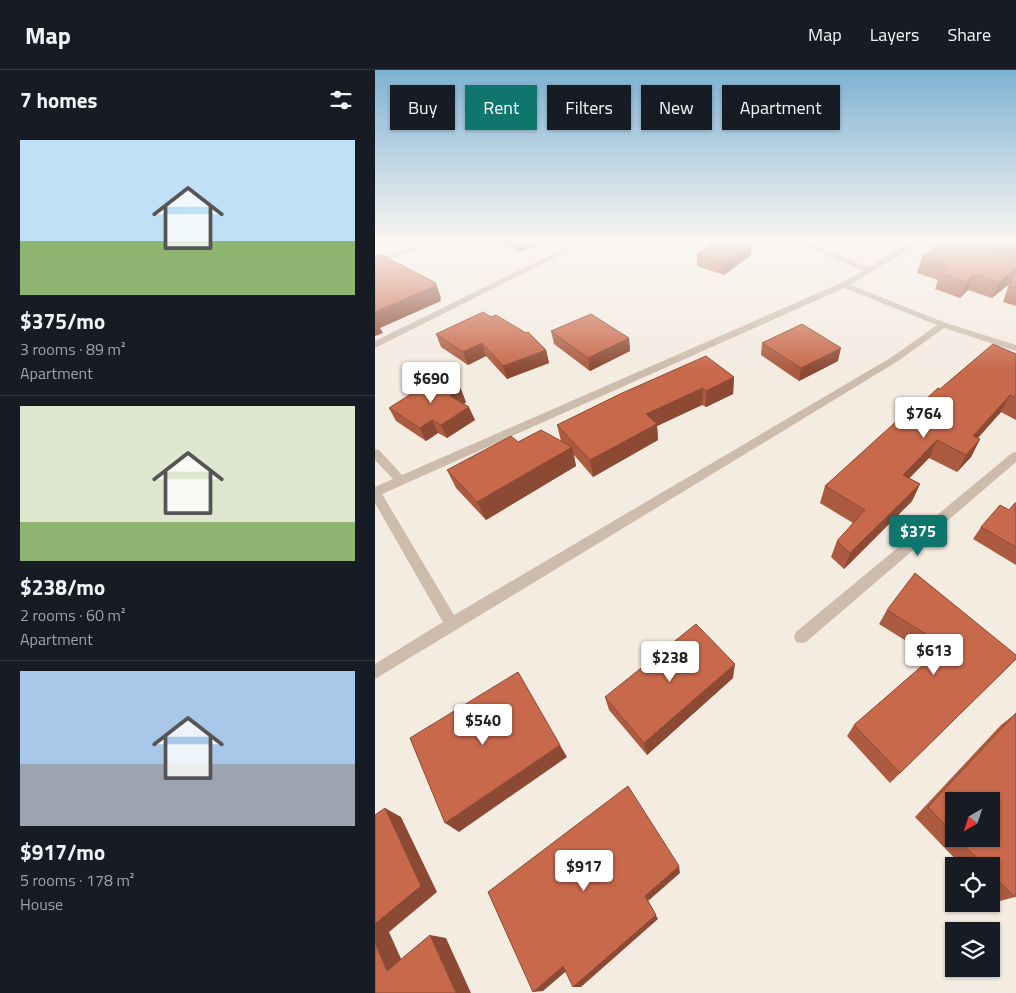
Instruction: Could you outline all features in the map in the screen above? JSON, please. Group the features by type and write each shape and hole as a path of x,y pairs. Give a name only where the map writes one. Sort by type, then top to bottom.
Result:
{"street":[{"path":"375,345 497,284"},
{"path":"452,624 375,492 844,285 943,325 1016,348"},
{"path":"375,672 895,358 943,325"},
{"path":"375,453 401,481"},
{"path":"801,638 1016,456"}],"building":[{"path":"375,284 434,284 433,285 435,286 375,312"},
{"path":"483,312 491,317 496,315 526,333 528,332 546,350 503,366 482,343 463,352 436,334"},
{"path":"591,314 629,338 588,358 551,331"},
{"path":"802,324 841,348 801,368 762,343"},
{"path":"993,344 1016,354 1016,398 1010,395 973,436 980,439 966,455 937,440 903,475 920,484 850,553 837,541 865,510 825,486 921,399 925,400 938,388 940,389"},
{"path":"706,356 734,377 706,391 703,388 646,414 657,424 590,460 557,425 620,394"},
{"path":"439,376 461,389 450,396 469,407 441,425 432,420 420,428 389,408"},
{"path":"541,430 572,447 477,502 447,470 511,436 518,442"},
{"path":"1015,503 1016,547 981,527 1000,505 1009,510"},
{"path":"915,573 1016,655 1016,659 900,773 854,725 945,646 887,610"},
{"path":"696,624 735,664 644,743 605,697"},
{"path":"518,672 560,745 445,823 410,738"},
{"path":"1016,713 1015,897 1000,882 1000,857 976,857 967,848 1000,848 1000,792 945,792 945,825 928,807"},
{"path":"628,786 679,866 645,896 656,915 573,987 563,966 533,992 488,892"},
{"path":"385,808 421,886 375,924 375,815"},
{"path":"430,935 456,993 375,993 375,943 387,971"}]}
